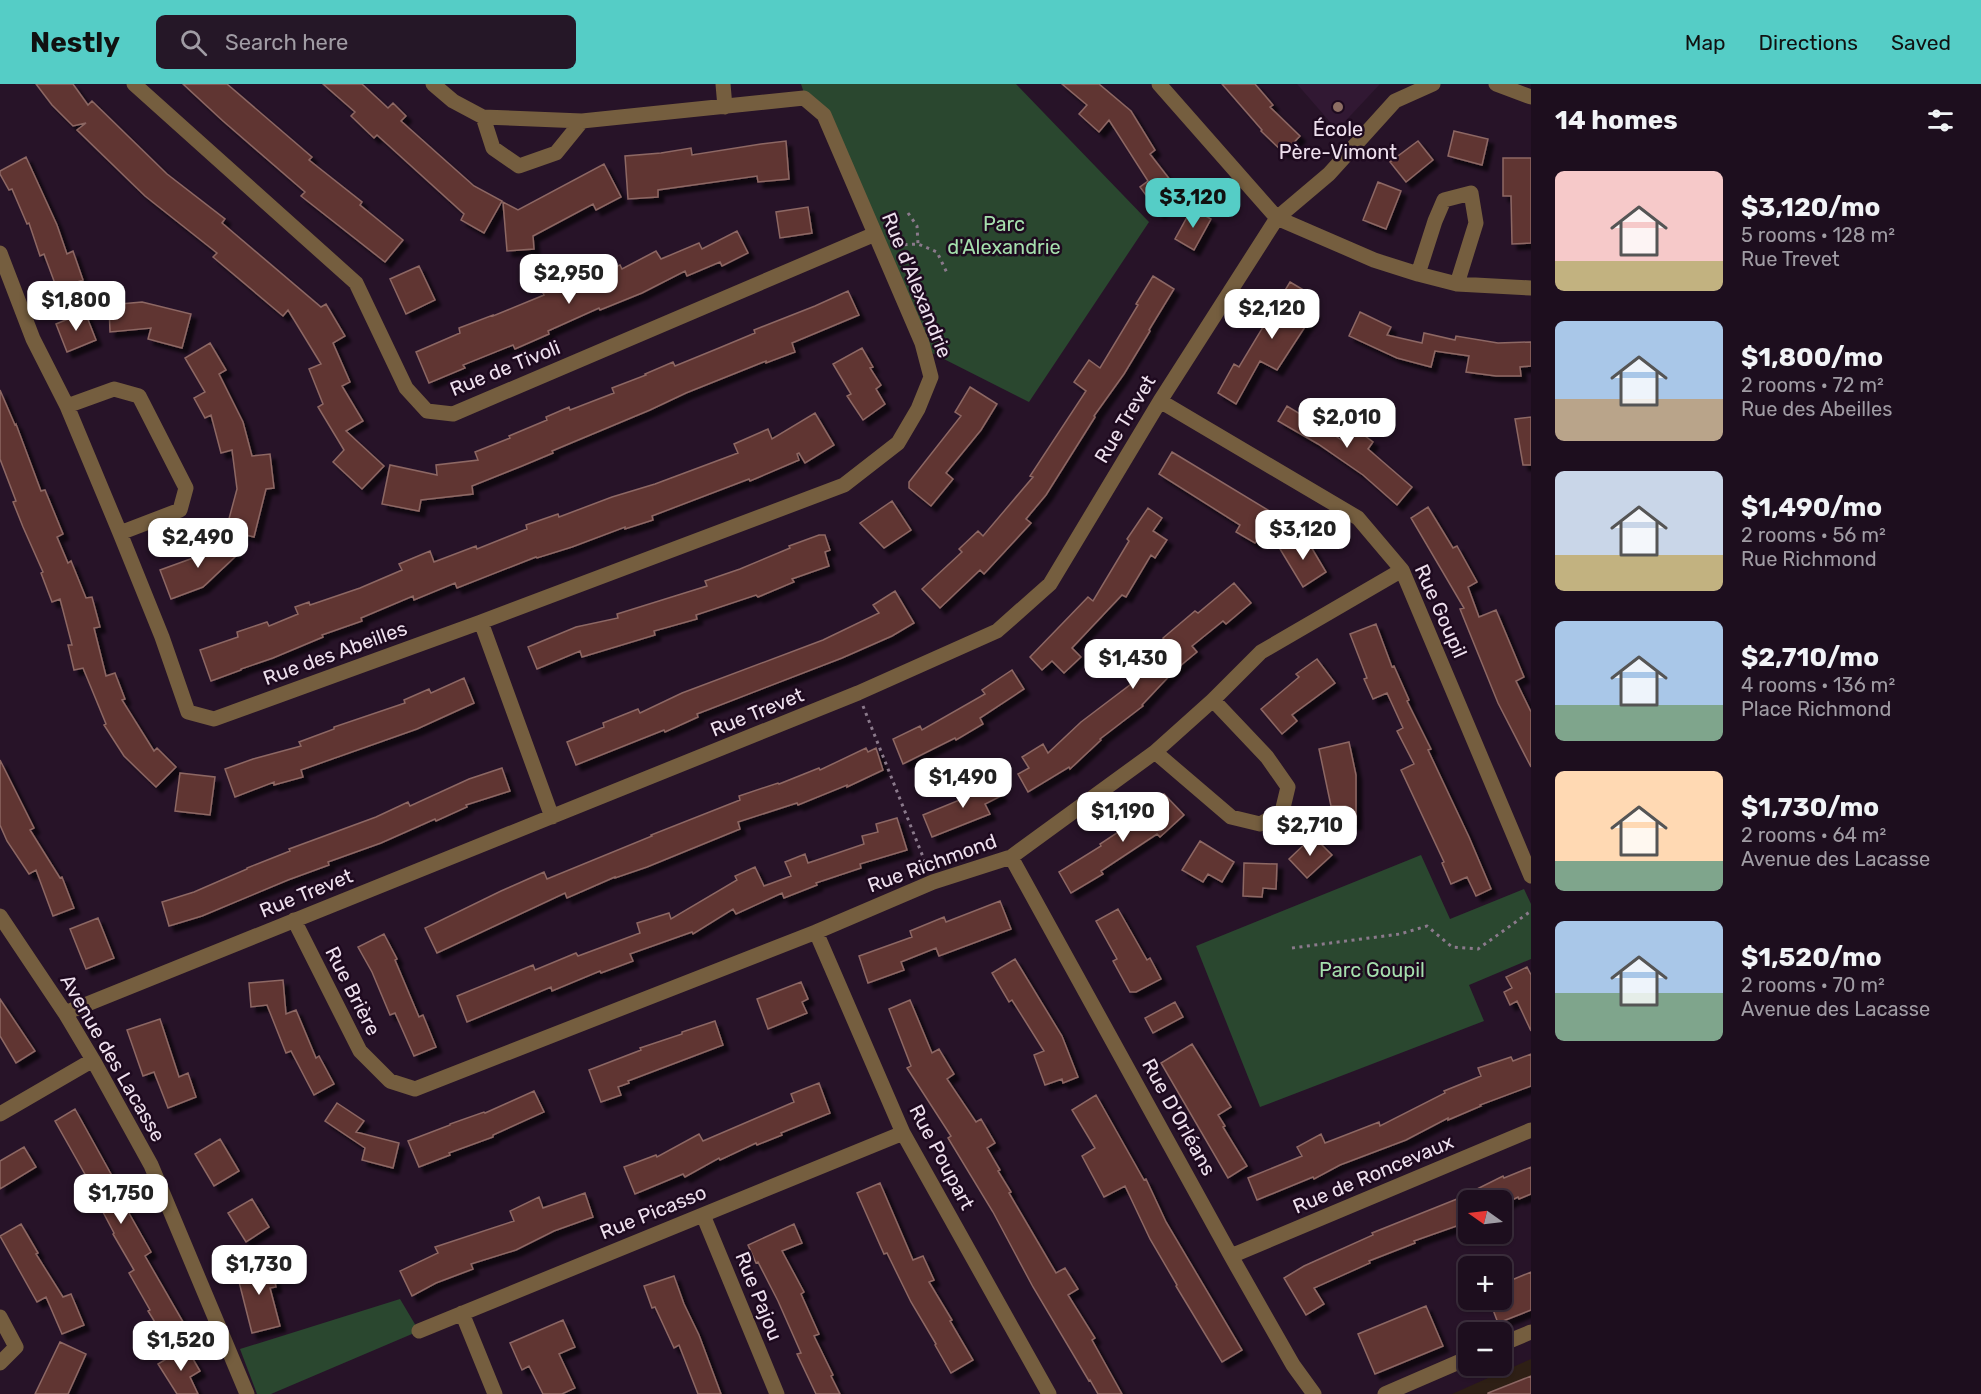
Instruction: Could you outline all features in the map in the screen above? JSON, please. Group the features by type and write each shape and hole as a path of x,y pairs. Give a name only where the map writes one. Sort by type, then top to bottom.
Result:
{"street":[{"name":"Rue de Tivoli","path":"134,84 356,283 406,388 427,411 453,414 875,234"},
{"name":"Rue d'Alexandrie","path":"433,84 453,101 483,117 582,121 804,98 824,116 922,343 931,377 918,409 898,443 844,485 481,622"},
{"path":"723,84 725,107"},
{"path":"1159,84 1277,218 1374,260 1418,274 1457,284 1531,288"},
{"name":"Rue Trevet","path":"65,1012 858,693 997,631 1050,584 1160,401 1277,218 1329,174 1395,101 1433,84"},
{"path":"1496,84 1531,97"},
{"path":"483,117 493,148 519,166 556,153 582,121"},
{"path":"1418,274 1444,200 1471,193 1476,223 1457,284"},
{"name":"Rue des Abeilles","path":"0,254 33,339 67,406 120,533 162,637 188,712 214,719 481,622"},
{"path":"67,406 114,389 139,396 186,488 180,510 120,533"},
{"name":"Rue Goupil","path":"1160,401 1358,518 1402,570 1531,876"},
{"name":"Rue Richmond","path":"415,1089 816,932 933,882 1011,857 1155,752 1213,700 1261,652 1402,570"},
{"path":"481,622 552,817"},
{"path":"1155,752 1231,817 1260,824 1282,812 1288,787 1267,757 1213,700"},
{"name":"Rue D'Orléans","path":"1011,857 1231,1256 1293,1365 1314,1394"},
{"name":"Avenue des Lacasse","path":"0,916 65,1012 151,1165 247,1394"},
{"name":"Rue Brière","path":"294,920 360,1052 390,1081 415,1089"},
{"name":"Rue Poupart","path":"816,932 903,1133 1049,1394"},
{"path":"0,1114 93,1060"},
{"name":"Rue de Roncevaux","path":"1231,1256 1531,1130"},
{"name":"Rue Picasso","path":"419,1331 903,1133"},
{"name":"Rue Pajou","path":"703,1215 777,1394"},
{"path":"462,1313 495,1394"},
{"path":"0,1317 16,1347 0,1363"},
{"path":"1512,1340 1531,1332"},
{"path":"1385,1394 1458,1362"}],"path":[{"path":"908,213 917,226 918,244"},
{"path":"881,249 903,244 918,244 937,252 948,275"},
{"path":"858,693 933,882"},
{"path":"1292,948 1400,934 1427,926 1452,947 1478,949 1531,911"}],"shaded area":[{"name":"École Père-Vimont","path":"1297,84 1380,84 1337,130"},
{"path":"1531,1359 1531,1394 1452,1394 1493,1376 1512,1376 1512,1367"}],"green space":[{"name":"Parc d'Alexandrie","path":"801,84 1016,84 1149,222 1029,402 932,353 829,117 804,93"},
{"name":"Parc Goupil","path":"1421,855 1450,919 1524,889 1531,904 1531,959 1469,985 1484,1021 1260,1107 1196,946"},
{"path":"400,1299 419,1331 271,1394 257,1394 240,1349"}],"building":[{"path":"36,84 73,84 88,105 92,101 167,174 225,219 222,223 321,307 326,304 345,336 333,343 350,382 342,386 363,421 346,431 384,466 362,489 333,462 344,450 318,407 323,404 309,369 321,364 288,310 283,316 213,257 217,253 145,196 77,130 86,123 73,126 52,105"},
{"path":"183,84 227,84 312,157 309,160 362,202 360,205 403,240 385,262 301,196 305,192"},
{"path":"323,84 362,84 388,108 393,103 406,116 401,121 474,186 502,201 484,233 461,220 464,214 377,135 374,138 351,116 355,112"},
{"path":"1062,84 1099,84 1131,111 1155,150 1150,154 1182,195 1159,213 1140,187 1148,181 1109,120 1099,132 1079,114 1087,105"},
{"path":"1222,84 1255,84 1273,105 1270,107 1300,136 1284,153 1261,131"},
{"path":"1454,131 1488,139 1482,165 1448,156"},
{"path":"786,141 789,179 758,182 757,176 658,190 658,197 628,199 625,156 691,148 692,155"},
{"path":"1418,141 1433,160 1406,182 1390,162"},
{"path":"26,157 57,225 67,254 73,251 83,280 57,289 44,254 40,256 29,223 27,224 12,189 9,190 0,174 0,171"},
{"path":"1503,158 1531,158 1531,243 1512,244 1511,196 1503,196"},
{"path":"604,164 621,197 596,210 593,204 533,236 534,249 507,251 503,202 518,210"},
{"path":"1378,182 1401,191 1386,229 1363,220"},
{"path":"808,207 812,233 780,238 776,212"},
{"path":"1192,208 1211,219 1194,250 1175,239"},
{"path":"737,231 748,253 722,266 720,262 687,276 685,271 642,293 600,310 599,308 548,331 549,334 515,349 513,345 463,365 465,368 429,383 416,352 460,333 459,328 544,295 543,293 575,279 576,283 620,265 622,269 656,251 661,259 699,243 702,249"},
{"path":"419,266 435,300 406,314 390,279"},
{"path":"1153,276 1174,289 1124,374 1094,416 1046,495 1026,519 1031,523 984,574 980,570 940,608 922,589 962,552 959,549 978,531 983,536 1033,477 1030,476 1086,391 1074,382 1089,360 1100,368"},
{"path":"1290,282 1312,295 1305,307 1314,313 1277,370 1260,361 1236,404 1218,393 1234,364 1239,367"},
{"path":"848,291 859,315 792,343 795,352 686,393 552,451 553,453 472,486 473,494 421,500 419,511 382,504 390,465 437,475 436,465 478,460 475,452 547,420 546,417 614,393 612,388 673,362 675,366 719,348 755,333 754,330"},
{"path":"142,302 191,314 182,348 148,339 151,328 110,332 109,305"},
{"path":"85,312 96,340 67,352 56,324"},
{"path":"1360,312 1391,327 1387,335 1422,343 1424,333 1455,340 1456,336 1498,343 1531,342 1531,366 1520,367 1521,376 1496,376 1466,372 1469,356 1435,351 1431,367 1397,358 1349,336"},
{"path":"210,343 226,370 219,374 243,422 252,456 270,454 274,488 266,489 254,537 226,530 237,489 232,450 221,453 211,415 205,418 194,398 205,392 185,358"},
{"path":"862,348 873,367 870,368 881,385 876,389 885,404 863,420 847,396 851,394 833,364"},
{"path":"970,387 997,404 981,430 946,473 953,479 931,506 909,488 909,482 961,416 955,412"},
{"path":"0,390 16,424 41,491 45,490 63,534 57,537 68,563 71,561 86,598 92,597 100,627 94,628 106,676 115,673 125,699 122,700 154,751 157,748 176,767 156,787 124,756 104,725 106,724 83,668 74,670 68,645 72,645 60,599 52,602 41,573 43,572 13,502 16,501 0,459"},
{"path":"1308,399 1329,411 1321,426 1343,441 1353,427 1373,442 1368,449 1412,487 1397,505 1363,475 1318,444 1278,421 1287,406 1300,414"},
{"path":"815,413 834,445 805,463 799,453 797,454 799,460 750,481 749,479 652,516 653,520 536,557 457,588 455,583 414,600 413,596 361,618 362,621 211,681 200,650 238,637 237,632 267,622 269,626 298,614 295,607 309,602 310,605 360,588 402,570 399,564 430,551 434,562 476,546 477,549 527,529 526,525 558,514 559,517 738,453 734,444 768,429 772,439"},
{"path":"1531,417 1531,465 1523,465 1515,419"},
{"path":"1172,452 1286,521 1274,540 1265,525 1255,543 1236,532 1240,525 1159,474"},
{"path":"892,501 911,530 884,548 860,523"},
{"path":"1428,507 1453,548 1457,546 1477,582 1468,587 1479,617 1496,610 1524,677 1516,681 1531,712 1531,767 1498,703 1460,609 1464,608 1411,518"},
{"path":"1148,508 1162,518 1153,531 1167,540 1155,558 1151,555 1126,597 1122,595 1072,648 1081,657 1064,673 1052,661 1042,670 1030,657 1088,597 1093,601 1129,541 1127,539"},
{"path":"217,535 237,555 203,587 171,599 160,570 193,558"},
{"path":"819,535 825,535 830,550 825,552 829,566 792,579 794,582 758,597 756,595 696,615 697,619 654,631 655,635 582,657 580,651 537,669 528,647 576,627 618,618 617,614 707,586 705,581 740,569"},
{"path":"1304,535 1326,572 1303,587 1280,549"},
{"path":"1234,583 1251,603 1226,624 1223,621 1192,646 1197,652 1174,671 1143,706 1100,739 1070,769 1069,767 1028,792 1018,774 1029,768 1022,757 1043,744 1048,753 1081,722 1135,681 1131,678 1167,643 1163,638"},
{"path":"895,591 914,623 892,636 842,658 697,714 698,717 665,732 664,730 576,765 567,742 604,727 603,723 638,709 640,713 682,693 823,640 879,613 873,605"},
{"path":"1376,624 1392,667 1394,666 1409,700 1407,701 1431,749 1428,750 1491,889 1476,896 1467,877 1451,884 1442,863 1444,862 1401,770 1414,764 1397,731 1403,728 1387,693 1373,699 1364,679 1367,678 1350,634"},
{"path":"1317,659 1335,683 1292,715 1297,721 1282,734 1261,709 1299,677 1296,674"},
{"path":"1012,670 1024,689 980,718 983,724 956,740 955,738 903,764 893,739 920,726 922,730 985,694 982,690"},
{"path":"464,678 474,703 417,729 301,770 303,777 274,785 274,782 235,797 225,769 301,746 299,742 334,729 334,727 405,703 404,700 429,689 431,693"},
{"path":"1349,742 1356,775 1356,824 1326,824 1345,806 1331,806 1319,749"},
{"path":"866,748 868,752 876,748 883,770 847,787 847,785 798,805 797,803 738,822 740,829 567,898 565,893 437,953 425,928 544,872 547,879 740,800 739,796 779,784 819,768 820,770"},
{"path":"0,760 34,828 30,830 60,878 62,877 74,908 53,916 36,870 29,874 7,841 0,825"},
{"path":"502,768 510,791 466,805 467,807 436,821 435,819 381,843 328,862 329,865 202,916 169,926 162,902 194,892 290,851 289,849 376,817 408,802 410,806 469,779"},
{"path":"180,773 215,777 210,815 175,811"},
{"path":"991,777 1001,796 985,804 990,814 932,837 923,815 967,797 963,791"},
{"path":"1164,794 1184,815 1160,837 1157,834 1101,871 1103,874 1071,893 1059,872 1101,846 1100,844 1132,823"},
{"path":"897,818 907,850 860,864 861,868 816,883 817,885 784,898 782,893 736,914 733,909 693,934 692,932 630,954 633,961 601,973 600,971 552,991 551,987 467,1022 457,996 533,965 535,970 576,953 578,956 640,933 637,923 669,913 671,919 737,880 735,876 755,867 764,886 791,876 785,862 805,854 808,863 864,844 862,836 878,832 876,824"},
{"path":"1313,836 1332,855 1307,878 1289,859"},
{"path":"1200,841 1234,862 1222,882 1208,874 1203,882 1182,870"},
{"path":"1244,863 1277,864 1276,889 1263,888 1262,897 1243,896"},
{"path":"1000,901 1011,929 939,956 936,948 901,962 904,970 868,983 859,956 912,937 910,931 944,917 946,922"},
{"path":"1118,909 1147,960 1150,958 1161,979 1136,992 1130,992 1113,961 1117,959 1096,921"},
{"path":"98,918 114,958 86,969 70,929"},
{"path":"384,934 397,959 395,960 419,1017 423,1015 436,1047 414,1056 395,1013 390,1015 372,972 358,947"},
{"path":"1015,959 1062,1036 1078,1077 1063,1083 1062,1079 1045,1085 1034,1055 1044,1051 1012,1000 1009,1002 992,973"},
{"path":"1527,967 1531,975 1531,1031 1517,1001 1510,1005 1504,992 1512,988 1506,977"},
{"path":"283,980 286,1014 296,1010 316,1058 319,1056 334,1084 314,1095 291,1051 286,1053 267,1005 251,1007 249,983"},
{"path":"801,982 808,999 802,1002 807,1013 768,1029 757,999"},
{"path":"0,999 35,1051 16,1063 0,1036"},
{"path":"910,1000 932,1053 939,1049 954,1074 947,1079 976,1122 981,1119 995,1143 987,1148 1011,1192 1009,1193 1056,1273 1065,1268 1078,1289 1068,1295 1095,1338 1092,1340 1122,1394 1098,1394 1089,1381 948,1138 951,1136 907,1068 911,1066 889,1009"},
{"path":"1175,1002 1183,1017 1153,1033 1145,1018"},
{"path":"160,1019 179,1077 188,1073 196,1097 168,1108 154,1072 143,1076 127,1030"},
{"path":"715,1021 723,1045 628,1081 629,1083 618,1087 621,1095 601,1102 589,1070 641,1050 640,1048"},
{"path":"1192,1044 1231,1107 1218,1115 1247,1166 1228,1178 1161,1063"},
{"path":"1531,1054 1531,1086 1448,1120 1448,1118 1406,1140 1340,1165 1314,1179 1313,1177 1257,1200 1248,1178 1302,1156 1297,1147 1321,1134 1325,1143 1379,1122 1380,1126 1445,1093 1444,1091 1481,1076 1478,1068 1511,1057 1513,1061"},
{"path":"819,1083 830,1113 781,1133 782,1135 757,1145 756,1143 720,1160 719,1158 685,1177 683,1174 635,1194 624,1167 656,1155 657,1157 699,1134 703,1141 794,1102 791,1094"},
{"path":"534,1091 544,1112 493,1137 419,1167 408,1141 485,1113"},
{"path":"1096,1095 1144,1180 1146,1179 1166,1222 1242,1350 1222,1362 1150,1239 1125,1186 1104,1197 1082,1156 1095,1148 1072,1110"},
{"path":"337,1103 364,1121 356,1132 399,1143 393,1168 362,1160 365,1148 325,1121"},
{"path":"75,1109 111,1174 108,1176 151,1252 145,1256 186,1327 166,1340 129,1273 134,1270 113,1234 93,1193 95,1192 55,1121"},
{"path":"220,1139 239,1171 214,1186 195,1154"},
{"path":"24,1147 36,1167 0,1189 0,1161"},
{"path":"1531,1167 1531,1194 1512,1200 1512,1190 1475,1190 1503,1176 1504,1178"},
{"path":"880,1183 913,1260 923,1256 934,1280 929,1282 973,1360 951,1373 911,1302 887,1253 884,1254 857,1193"},
{"path":"585,1193 593,1217 554,1231 516,1250 471,1264 473,1269 436,1283 412,1296 400,1271 438,1253 435,1247 514,1221 510,1211 539,1197 543,1208"},
{"path":"252,1199 269,1227 246,1242 228,1213"},
{"path":"1457,1199 1458,1226 1414,1241 1415,1243 1369,1261 1370,1263 1314,1288 1324,1304 1306,1315 1284,1278 1304,1266 1373,1235 1372,1233"},
{"path":"21,1224 38,1253 36,1254 63,1297 71,1294 84,1325 62,1334 46,1297 37,1302 0,1236"},
{"path":"794,1224 802,1243 782,1251 804,1292 801,1294 819,1334 814,1336 840,1394 816,1394 797,1354 801,1353 778,1301 748,1245"},
{"path":"270,1261 276,1287 270,1288 280,1326 252,1333 236,1270"},
{"path":"1531,1272 1531,1310 1498,1322 1493,1310 1512,1310 1512,1280"},
{"path":"674,1276 721,1394 698,1394 679,1345 674,1348 655,1307 652,1308 644,1286"},
{"path":"1426,1306 1443,1346 1375,1374 1358,1334"},
{"path":"563,1320 575,1347 559,1354 575,1388 562,1394 543,1394 529,1366 522,1370 510,1343"},
{"path":"60,1342 86,1354 68,1394 35,1394"},
{"path":"186,1347 200,1371 190,1377 198,1394 177,1394 158,1364"},
{"path":"1531,1376 1531,1394 1488,1394 1488,1393"}],"place":[{"name":"École Père-Vimont","path":"1338,107"}]}
